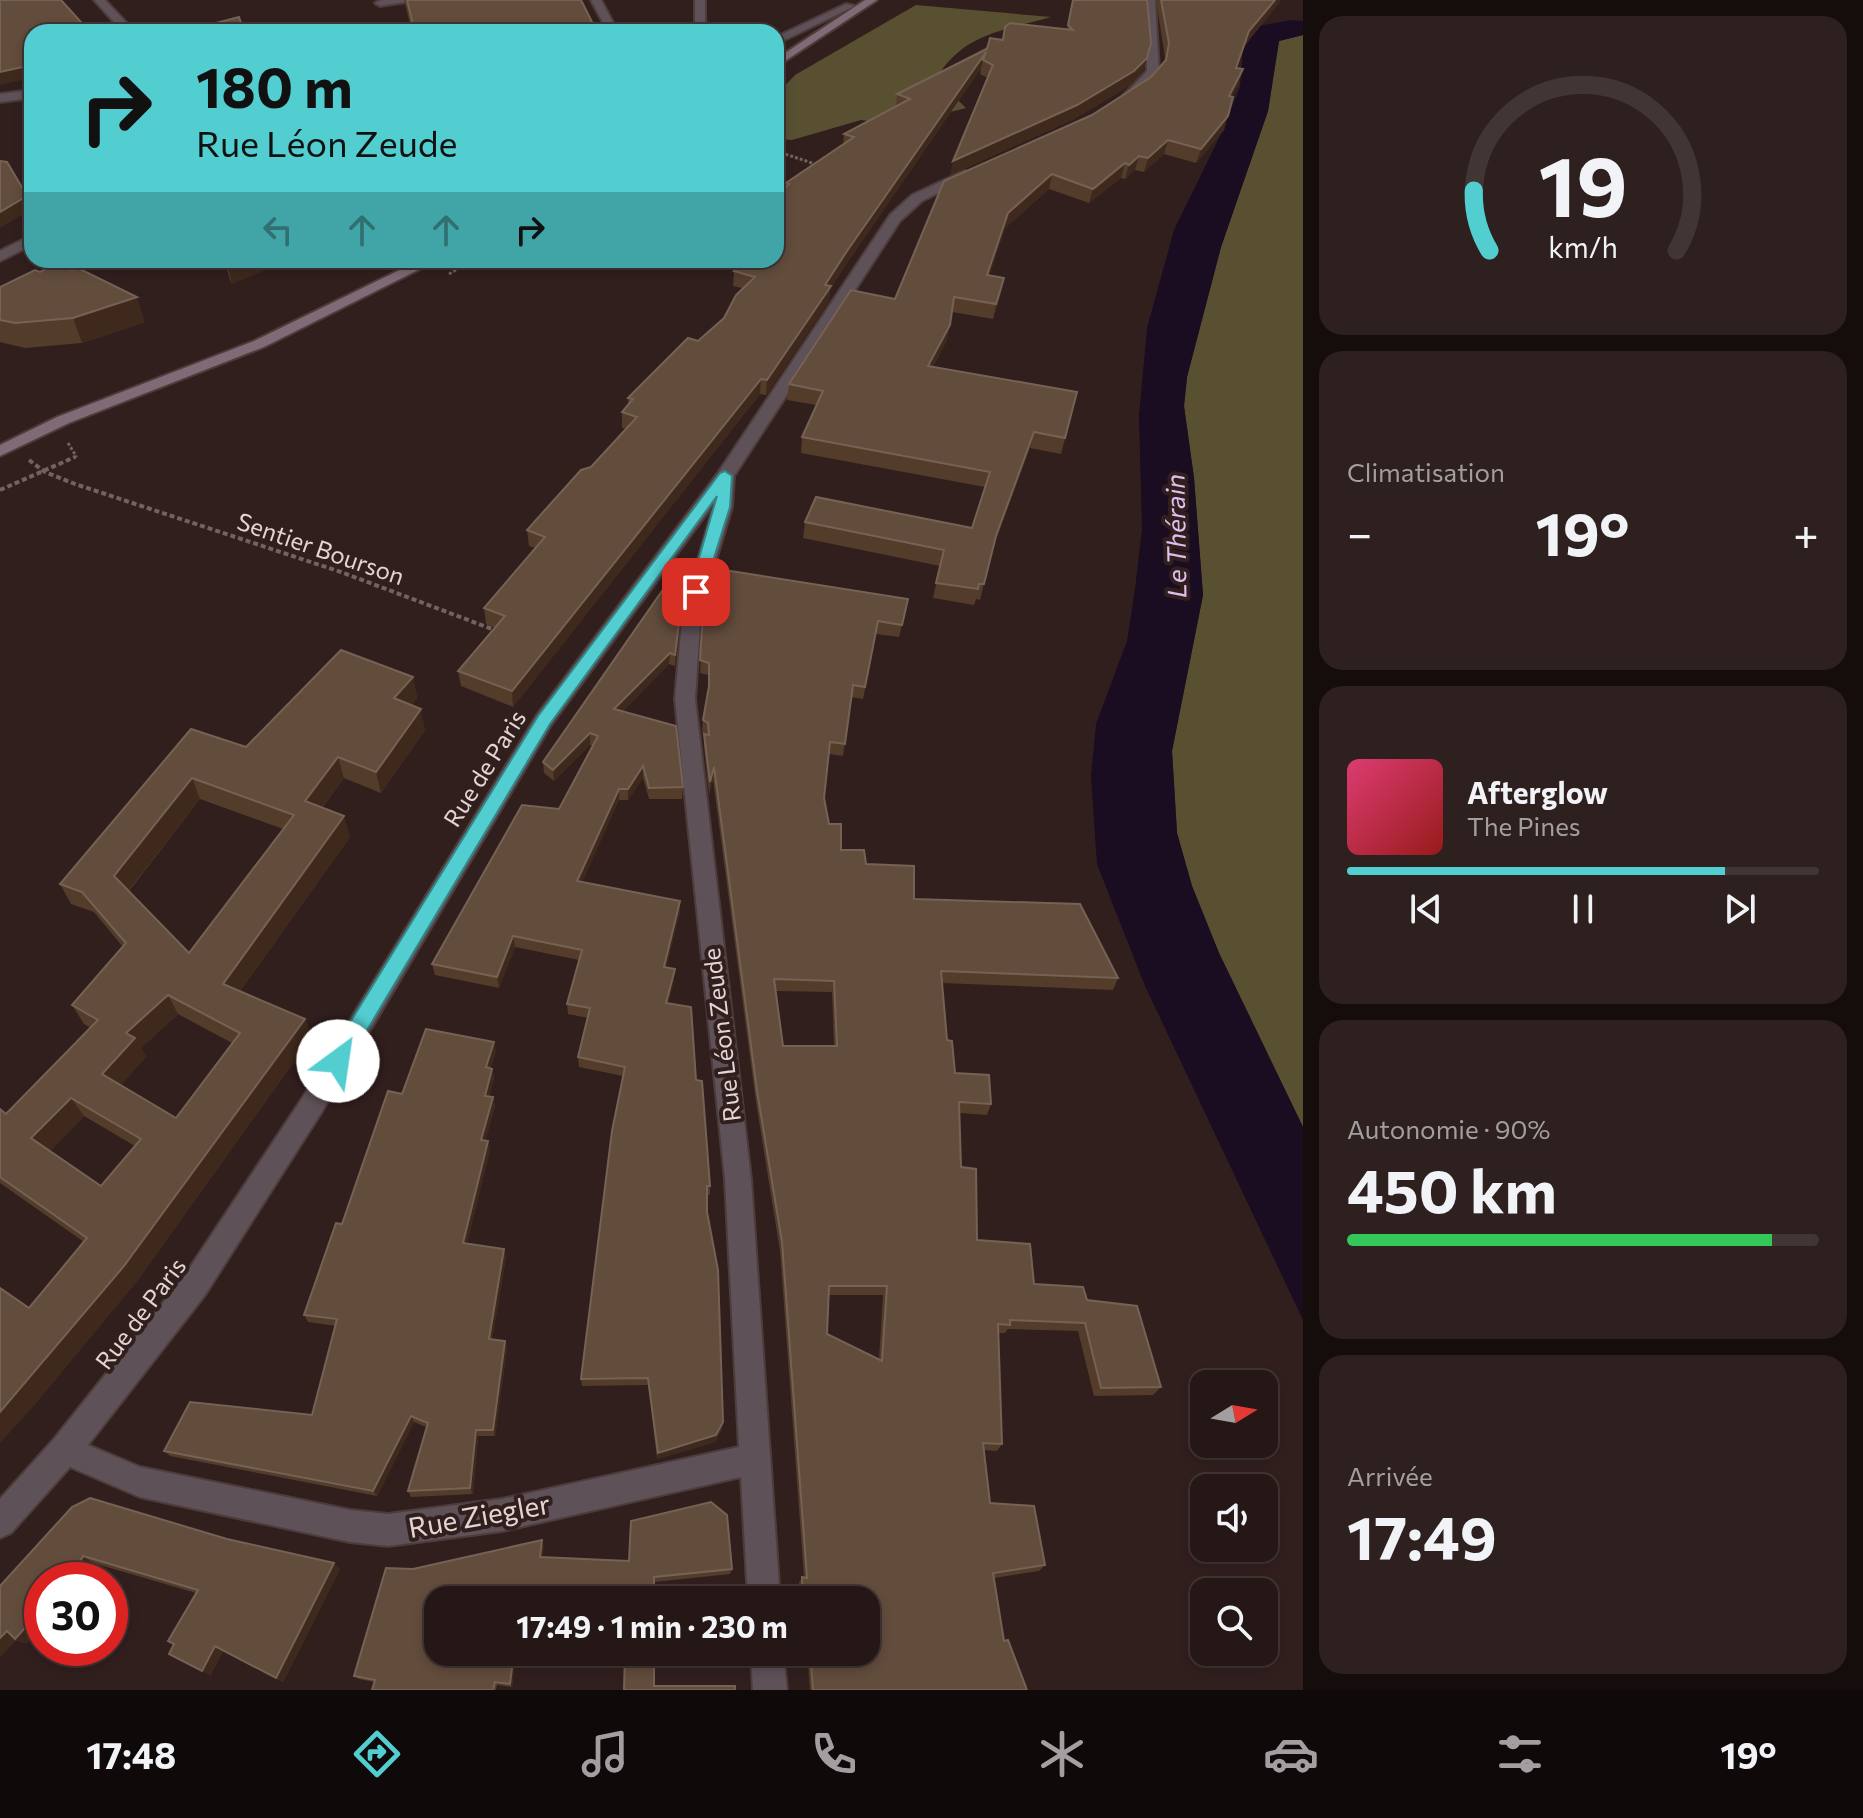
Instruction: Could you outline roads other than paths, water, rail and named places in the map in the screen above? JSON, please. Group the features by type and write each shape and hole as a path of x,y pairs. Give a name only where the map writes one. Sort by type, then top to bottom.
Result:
{"main road":[{"path":"784,54 872,0"},
{"path":"784,53 855,3"},
{"path":"0,451 29,434 259,344 415,268"},
{"path":"0,432 128,394"}],"street":[{"path":"99,0 122,24"},
{"path":"700,0 702,24"},
{"path":"1122,100 1143,86 1153,72 1150,0"},
{"path":"784,37 855,3"},
{"path":"0,98 24,95"},
{"name":"Rue de Paris","path":"0,1522 65,1450 165,1326 226,1240 544,720 592,650 725,476 900,212 917,198 993,163"},
{"path":"9,237 24,240"},
{"path":"0,257 24,243"},
{"name":"Rue Léon Zeude","path":"725,476 723,507 692,610 685,699 738,1179 763,1586"},
{"name":"Rue Ziegler","path":"65,1450 140,1482 350,1526 388,1530 424,1528 502,1515 756,1458"},
{"path":"768,1666 770,1690"}],"lane":[{"path":"380,3 414,0"},
{"path":"596,0 609,24"}],"water":[{"name":"Le Thérain","path":"1303,21 1303,35 1279,41 1268,111 1221,247 1187,377 1184,406 1194,478 1203,595 1172,751 1177,833 1192,886 1219,953 1303,1127 1303,1320 1145,986 1097,864 1091,776 1096,724 1127,641 1135,589 1142,529 1139,416 1147,328 1174,230 1221,134 1240,87 1243,50 1258,26"}]}
